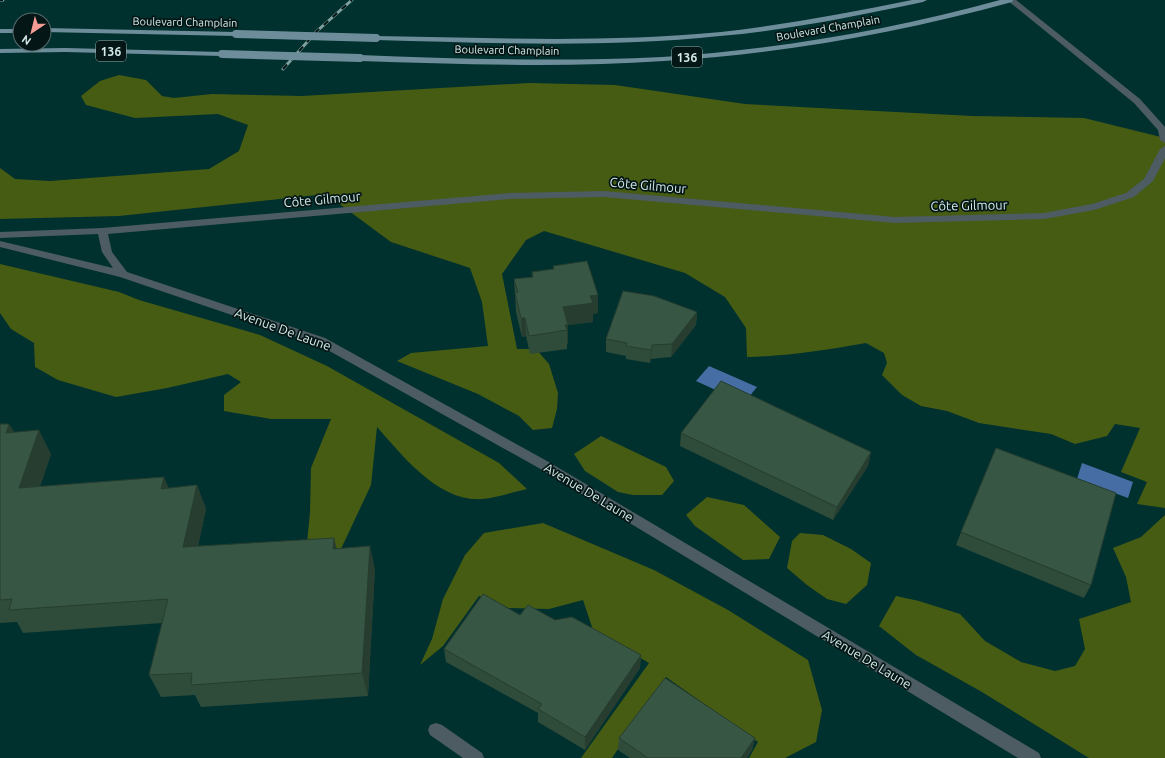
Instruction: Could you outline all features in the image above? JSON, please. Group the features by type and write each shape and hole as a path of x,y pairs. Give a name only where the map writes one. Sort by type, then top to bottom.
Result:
{"main road":[{"name":"Boulevard Champlain","path":"52,30 573,42 720,34 814,22 923,0"},
{"name":"Boulevard Champlain","path":"0,50 72,50 509,62 593,62 662,59 723,55 792,46 888,29 1010,0"},
{"path":"0,31 12,31"}],"street":[{"path":"1010,0 1137,101 1162,129 1165,140"},
{"name":"Côte Gilmour","path":"0,235 102,231 510,196 604,194 895,220 1044,216 1094,207 1130,195 1148,181 1165,149"},
{"path":"102,231 107,252 123,274"},
{"name":"Avenue De Laune","path":"0,244 123,274 321,341 542,464 1033,758"},
{"path":"436,730 476,758"}],"green space":[{"path":"119,75 146,80 162,96 174,98 212,94 302,96 529,83 615,85 745,104 972,116 1084,118 1165,138 1165,508 1137,504 1147,482 1121,472 1140,428 1115,424 1107,436 1075,444 1051,434 979,423 947,411 921,406 902,395 882,375 887,363 884,353 866,343 807,352 747,357 746,328 725,297 685,273 544,231 526,240 502,274 517,349 536,349 549,364 558,393 557,409 552,428 533,430 519,416 478,394 397,361 411,353 488,346 482,302 470,268 391,242 326,194 119,216 0,219 0,168 15,179 50,181 209,169 239,151 248,125 218,114 135,118 86,105 81,96 100,81"},
{"path":"0,264 119,292 139,300 260,335 327,366 499,463 527,489 482,499 466,498 451,493 436,485 423,475 398,451 377,427 371,485 340,551 306,554 310,512 311,468 331,419 271,419 224,411 224,395 241,382 228,374 167,388 116,397 58,380 35,367 34,343 11,329 0,313"},
{"path":"601,436 666,467 674,481 662,495 633,495 618,492 585,471 574,454"},
{"path":"707,497 744,505 780,537 769,559 743,560 695,526 686,515"},
{"path":"1165,515 1165,758 1089,758 982,692 916,655 879,626 896,596 919,601 960,614 985,641 1021,662 1055,671 1075,666 1085,649 1079,619 1131,602 1126,577 1113,548 1141,537"},
{"path":"543,523 654,570 728,610 808,660 822,710 816,742 785,758 749,758 758,742 666,677 612,758 581,758 649,663 593,630 583,600 549,609 509,608 479,596 443,646 420,665 432,639 443,599 465,555 484,533"},
{"path":"800,533 823,535 851,549 871,563 867,585 846,604 827,599 807,585 787,568 792,541"}],"water":[{"path":"709,366 757,387 744,403 696,381"},
{"path":"1082,463 1133,482 1128,498 1077,479"}],"building":[{"path":"587,261 598,295 590,296 593,303 563,307 568,325 565,325 567,330 529,336 525,318 521,318 515,293 518,292 514,279 533,277 532,272 554,269 553,266"},
{"path":"623,291 654,296 697,312 672,344 652,345 651,350 626,346 627,343 606,339"},
{"path":"721,381 871,452 837,507 681,433"},
{"path":"0,424 9,424 6,433 39,430 19,488 164,477 161,489 197,485 183,547 334,538 333,549 370,546 362,673 191,685 192,673 149,675 168,599 9,610 12,599 0,600"},
{"path":"996,448 1116,493 1091,585 961,532"},
{"path":"483,594 520,615 528,605 555,620 572,617 641,655 585,737 538,709 542,704 444,649"},
{"path":"665,678 755,738 741,758 648,758 619,738"}],"railway":[{"path":"283,69 317,31 352,0"}]}
